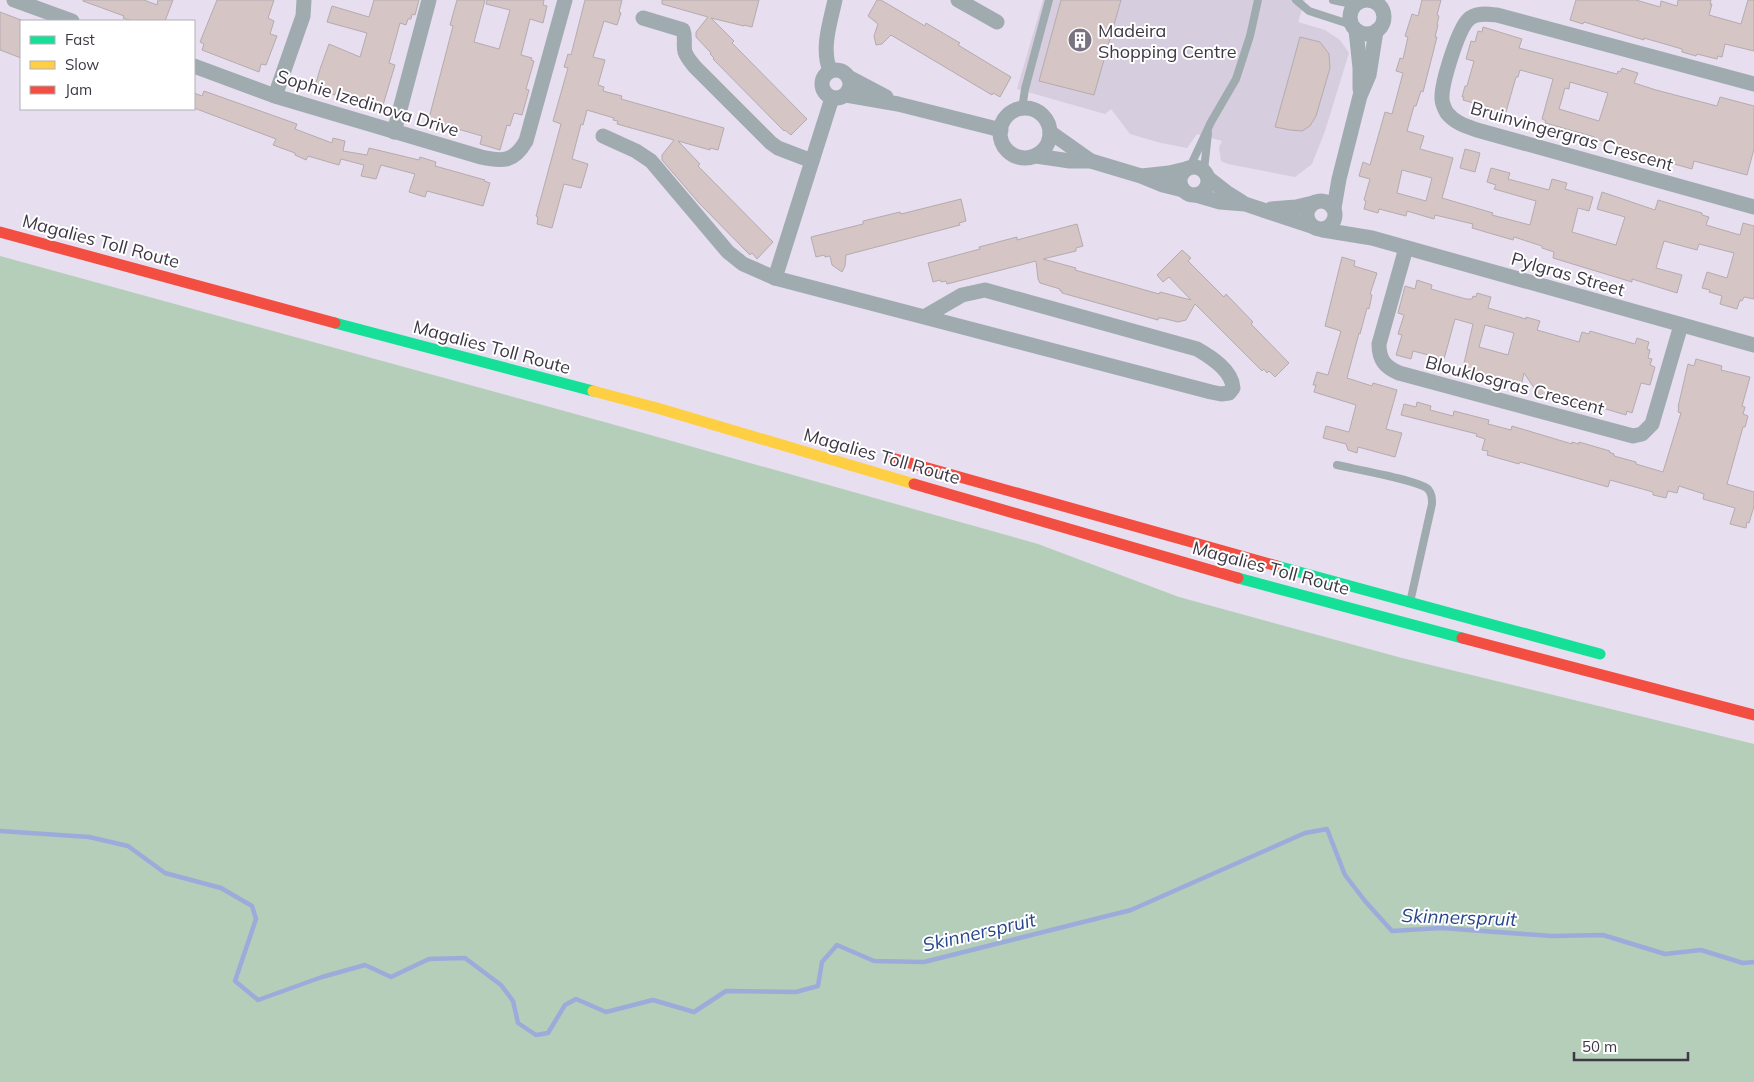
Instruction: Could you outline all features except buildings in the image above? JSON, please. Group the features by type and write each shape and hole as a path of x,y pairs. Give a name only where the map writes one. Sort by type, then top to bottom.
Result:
{"highway":[{"name":"Magalies Toll Route","path":"0,232 657,408 1218,573 1754,715"},
{"name":"Magalies Toll Route","path":"884,455 1225,552 1611,657"}],"street":[{"path":"14,0 69,20"},
{"path":"275,96 303,16 304,0"},
{"path":"394,132 429,0"},
{"name":"Sophie Izedinova Drive","path":"195,66 275,96 394,132 495,160 507,159 519,154 526,141 564,0"},
{"path":"830,71 826,60 826,45 835,0"},
{"path":"958,0 997,22"},
{"path":"1354,27 1366,34 1376,31 1383,23 1382,4 1371,1 1359,2 1350,14 1354,27 1360,68 1360,96"},
{"name":"Bruinvingergras Crescent","path":"1754,84 1497,15 1480,14 1469,18 1460,32 1443,84 1442,101 1447,113 1458,123 1477,130 1754,206"},
{"path":"643,18 682,30 685,36 684,50 695,67 771,143 778,148 812,161"},
{"path":"1339,179 1310,206 1307,215 1308,220 1318,228 1331,226 1336,217 1335,210 1339,179 1360,96 1369,75 1376,31"},
{"path":"898,104 842,72 830,71 823,77 821,85 825,94 898,104 1000,130"},
{"path":"775,278 812,161 839,96 850,86 848,77"},
{"path":"1022,108 1038,112 1044,117 1050,132 1047,146 1036,156 1021,158 1008,151 1003,145 1000,130 1008,116 1022,108"},
{"name":"Pylgras Street","path":"1050,132 1091,160 1189,193 1220,202 1246,204 1265,209 1318,228 1372,238 1754,345"},
{"path":"602,136 636,151 652,161 728,252 743,264 775,278 924,317 1211,392 1229,393 1233,388 1233,382 1219,364 1197,349 985,290 962,295 924,317"},
{"name":"Pylgras Street","path":"1036,156 1070,161 1091,160"},
{"path":"1197,171 1207,188 1204,192 1189,193 1180,181 1183,172 1197,171"},
{"name":"Pylgras Street","path":"1141,176 1197,171 1246,204"},
{"path":"1315,202 1327,202 1335,210"},
{"name":"Pylgras Street","path":"1265,209 1296,207 1315,202"},
{"name":"Pylgras Street","path":"1335,210 1345,222 1372,238"},
{"name":"Blouklosgras Crescent","path":"1406,248 1378,344 1379,354 1383,363 1399,374 1633,436 1642,434 1652,424 1682,325"}],"lane":[{"path":"1022,108 1025,89 1048,0"},
{"path":"1197,171 1209,126 1236,79 1250,36 1258,0"},
{"path":"1296,0 1309,11 1354,27"},
{"path":"1333,0 1359,2"},
{"path":"1197,171 1209,126"},
{"path":"1337,465 1416,483 1429,490 1432,496 1432,504 1410,602"}],"shaded area":[{"name":"Madeira Shopping Centre","path":"1043,0 1305,0 1298,22 1325,30 1340,40 1349,53 1325,131 1312,164 1295,177 1228,164 1221,161 1219,147 1222,141 1197,134 1187,148 1161,143 1130,134 1111,109 1105,114 1017,89"}],"green space":[{"path":"0,256 608,423 1038,544 1179,597 1402,658 1754,744 1754,1082 0,1082"}],"waterway":[{"name":"Skinnerspruit","path":"0,831 89,837 128,846 165,873 221,888 252,906 256,919 235,981 258,1000 322,977 365,965 391,977 429,959 465,958 501,985 513,1001 518,1023 536,1035 548,1033 565,1005 576,999 606,1012 653,1000 694,1012 726,991 796,992 818,986 822,962 837,945 874,961 924,962 1131,910 1305,833 1327,829 1345,875 1392,931 1441,928 1552,936 1603,935 1665,954 1701,950 1743,963 1754,962"}],"traffic: fast":[{"path":"335,323 593,391"},
{"path":"1277,566 1600,654"},
{"path":"1238,578 1462,638"}],"traffic: slow":[{"path":"593,391 914,484"}],"traffic: jam":[{"path":"0,232 335,323"},
{"path":"892,458 1277,566"},
{"path":"914,484 1238,578"},
{"path":"1462,638 1754,715"}],"place":[{"name":"Madeira Shopping Centre","path":"1080,40"}]}
